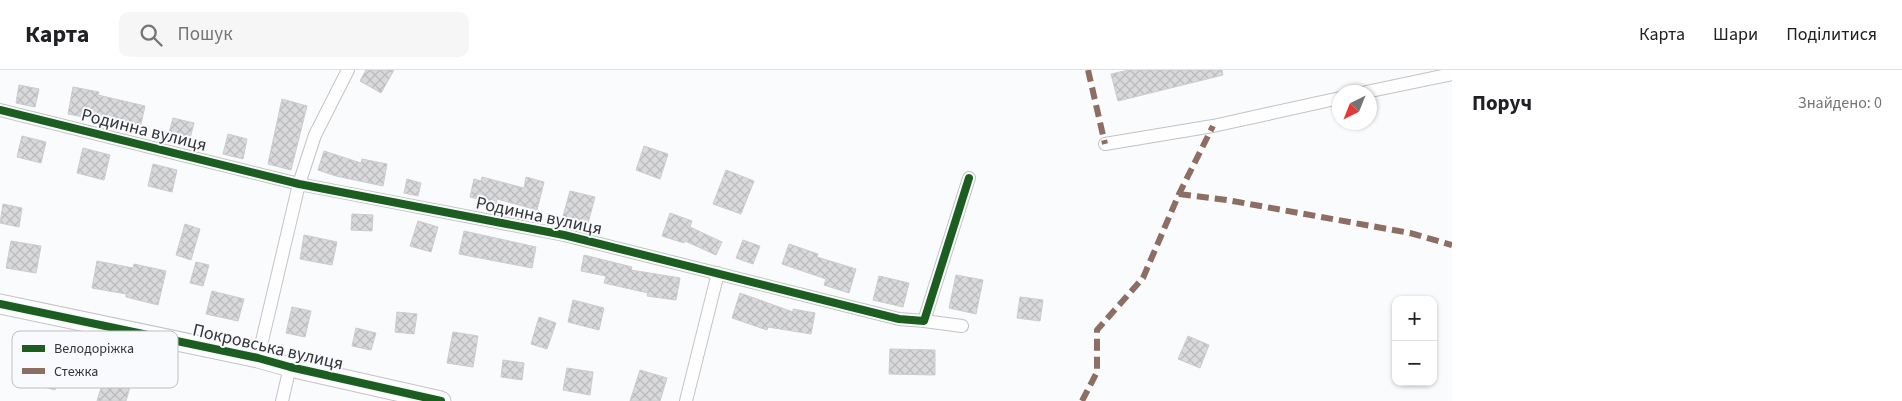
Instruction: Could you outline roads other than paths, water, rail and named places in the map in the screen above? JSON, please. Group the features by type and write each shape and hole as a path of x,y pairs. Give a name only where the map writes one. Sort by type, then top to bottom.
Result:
{"street":[{"path":"258,358 299,184 314,135 348,70"},
{"path":"1377,90 1452,74"},
{"path":"1105,144 1213,126 1332,100"},
{"name":"Родинна вулиця","path":"0,110 299,184 564,235 899,319 962,326"},
{"path":"924,321 970,178"},
{"path":"686,401 718,273"},
{"name":"Покровська вулиця","path":"0,304 129,331"},
{"name":"Покровська вулиця","path":"178,341 441,401"},
{"path":"282,401 290,367"}]}
